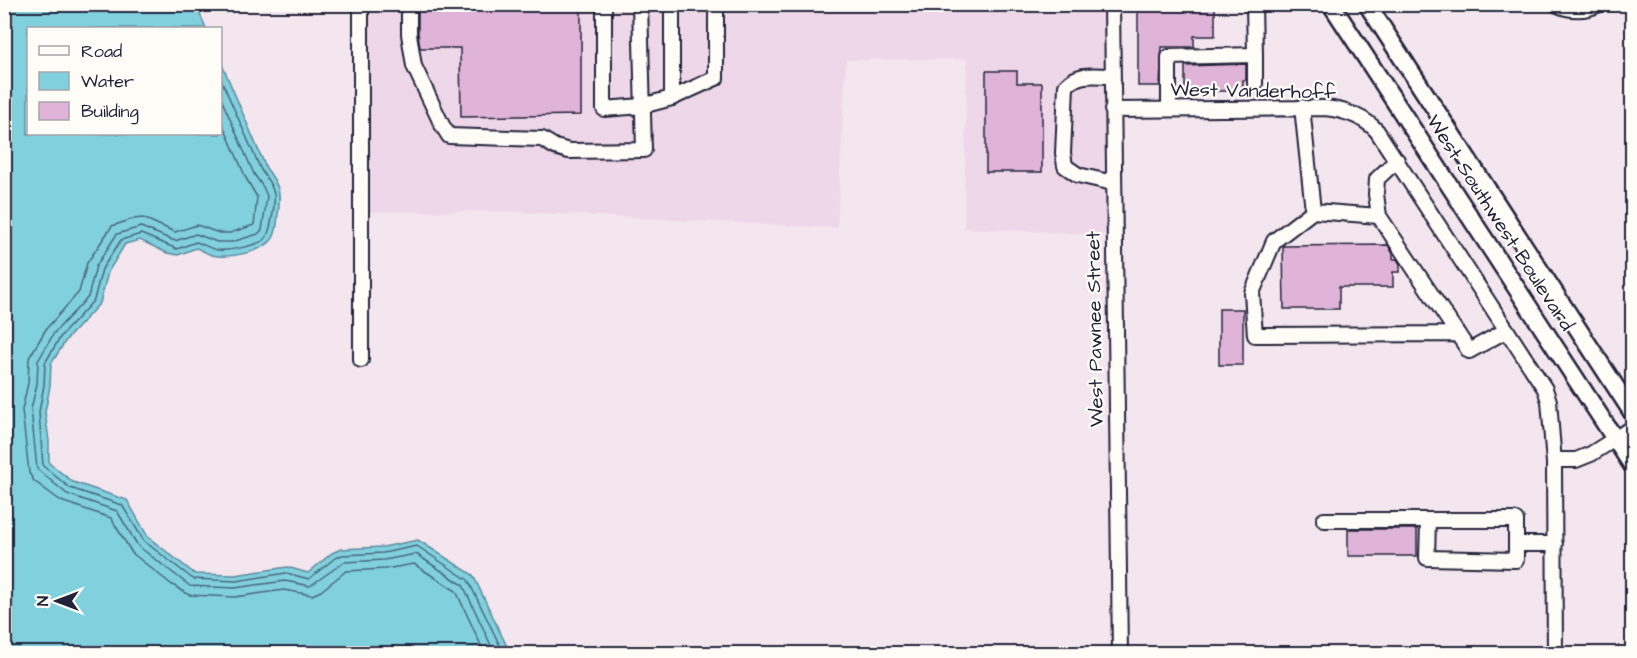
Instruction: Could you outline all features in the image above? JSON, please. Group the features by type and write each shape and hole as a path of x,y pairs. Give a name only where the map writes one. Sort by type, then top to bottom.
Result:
{"main road":[{"name":"West Southwest Boulevard","path":"1331,4 1632,465"},
{"name":"West Southwest Boulevard","path":"1367,4 1632,412"}],"street":[{"path":"361,4 361,360"},
{"path":"409,4 409,34 414,66 449,136 542,139 555,147 568,151 644,150 640,4"},
{"path":"604,4 604,109 642,106 672,98 716,78 716,4"},
{"path":"672,4 672,98"},
{"name":"West Pawnee Street","path":"1112,4 1120,654"},
{"path":"1254,4 1255,84"},
{"path":"1556,4 1563,8 1578,9 1599,4"},
{"path":"1169,109 1169,57 1255,55"},
{"path":"1112,76 1084,76 1073,79 1066,86 1063,153 1065,166 1078,175 1113,183"},
{"path":"1302,107 1313,211"},
{"name":"West Vanderhoff","path":"1112,110 1330,108 1362,118 1377,131 1545,388 1549,401 1554,462 1555,654"},
{"path":"1396,160 1377,179 1376,194 1379,216 1469,351 1507,330"},
{"path":"1379,216 1313,211 1274,241 1252,293 1255,334 1458,334"},
{"path":"1554,462 1576,460 1591,454 1632,428"},
{"path":"1324,520 1428,520 1516,520 1516,560 1427,558 1428,520"},
{"path":"1516,544 1555,544"}],"shaded area":[{"path":"361,5 1112,5 1114,235 964,228 967,59 846,60 837,228 499,211 361,212"}],"water":[{"path":"4,5 196,5 206,27 27,27 27,135 222,135 222,64 266,168 277,185 279,195 277,227 273,238 263,247 248,253 217,256 196,248 178,255 167,253 140,240 125,244 108,272 100,303 66,340 51,364 45,412 49,463 73,482 127,500 148,537 195,574 235,575 287,567 308,573 332,553 341,549 383,547 418,540 473,575 510,653 5,653"}],"building":[{"path":"418,4 581,4 581,115 461,117 460,48 420,48"},
{"path":"1138,4 1215,4 1215,36 1194,36 1194,47 1162,47 1160,86 1138,86"},
{"path":"1246,64 1243,91 1185,91 1185,66"},
{"path":"986,71 1017,71 1017,83 1042,83 1042,172 986,172"},
{"path":"1388,245 1393,259 1397,259 1400,264 1400,272 1393,272 1393,287 1339,287 1339,309 1284,309 1283,246"},
{"path":"1219,309 1243,309 1243,365 1219,365"},
{"path":"1348,529 1417,529 1417,556 1348,556"}]}
